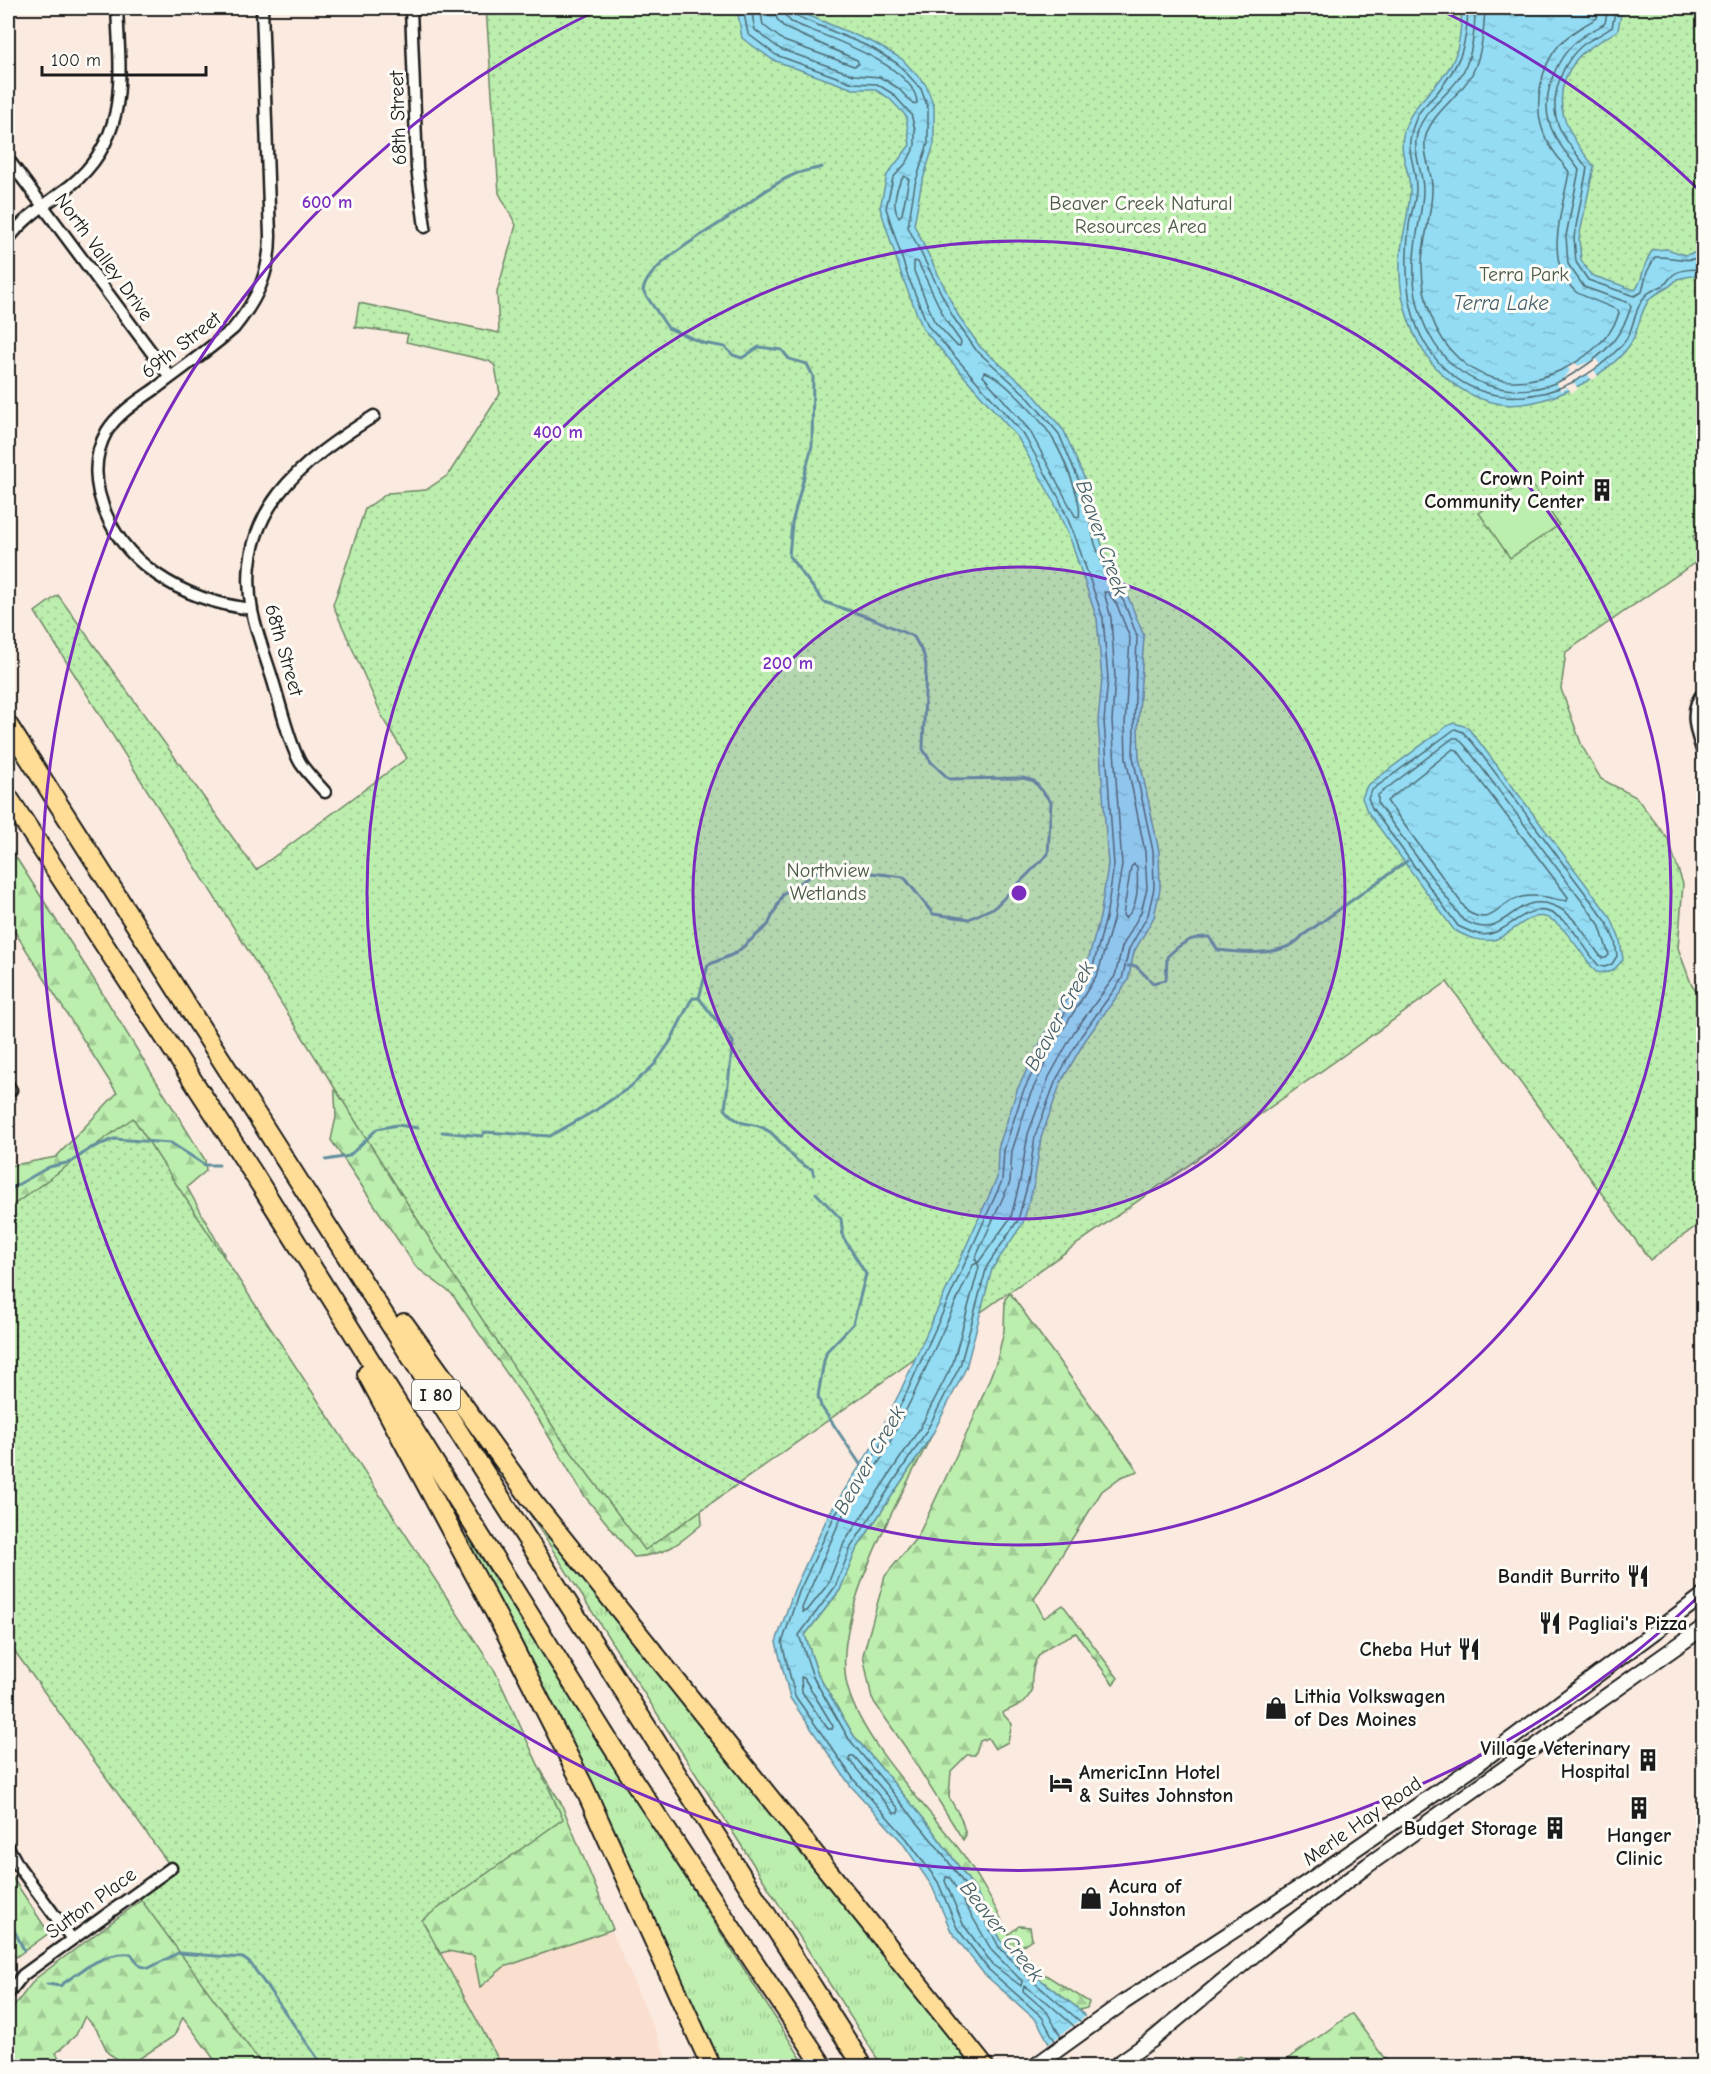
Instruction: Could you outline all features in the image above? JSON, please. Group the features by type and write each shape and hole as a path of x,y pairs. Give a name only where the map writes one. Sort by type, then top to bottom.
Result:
{"highway":[{"name":"I 80","path":"8,725 864,2067"},
{"name":"I 80","path":"8,797 344,1317 630,1775 823,2067"},
{"path":"294,1173 531,1499 984,2067"},
{"path":"344,1317 361,1363 506,1633 583,1785 711,2067"}],"main road":[{"name":"Merle Hay Road","path":"1037,2065 1124,2002 1299,1888 1473,1768 1704,1595"},
{"name":"Merle Hay Road","path":"1115,2067 1152,2040 1265,1944 1368,1865 1704,1627"}],"street":[{"path":"8,240 22,223 84,173 97,158 114,126 120,95 117,8"},
{"name":"69th Street","path":"252,609 216,603 194,596 153,572 121,543 103,507 96,470 99,449 107,430 126,410 234,328 256,298 268,264 270,236 262,8"},
{"name":"68th Street","path":"411,8 417,168 425,227"},
{"name":"North Valley Drive","path":"8,159 170,377"},
{"name":"68th Street","path":"325,792 300,762 252,609 250,576 252,557 261,528 274,499 308,462 375,416"},
{"path":"1704,692 1694,706 1696,733 1704,756"},
{"path":"8,1847 19,1867 72,1939"},
{"name":"Sutton Place","path":"8,1994 23,1976 171,1868"}],"shaded area":[{"path":"563,1819 670,2066 493,2066 500,2061 421,1920"}],"green space":[{"name":"Northview Wetlands","path":"486,8 1703,8 1704,529 1693,536 1703,557 1566,652 1561,689 1582,746 1601,779 1636,797 1668,839 1683,884 1678,948 1692,986 1703,997 1703,1221 1650,1260 1447,982 645,1550 560,1437 443,1260 35,612 58,595 256,870 407,758 383,718 333,605 365,509 388,493 426,490 448,475 500,394 495,366 489,361 406,342 408,334 355,327 359,303 499,333 497,292 516,225 499,193"},
{"path":"1528,479 1559,525 1510,558 1479,513"},
{"path":"8,845 205,1160 206,1171 187,1187 224,1254 221,1265 8,1271 8,1166 56,1157 117,1093 8,921"},
{"path":"334,1076 700,1496 702,1524 686,1537 664,1551 634,1557 583,1494 541,1423 452,1294 416,1267 331,1140 336,1117"},
{"path":"133,1118 495,1671 563,1819 422,1920 500,2062 493,2066 263,2066 136,1893 171,1867 8,1642 8,1209"},
{"path":"1010,1293 1138,1471 1121,1477 1102,1491 1034,1599 1044,1618 1063,1605 1118,1678 1113,1684 1076,1633 1055,1643 1040,1654 1033,1668 1032,1692 1023,1703 1002,1713 1012,1724 1008,1742 995,1749 988,1738 980,1741 975,1755 967,1755 951,1771 949,1797 961,1818 966,1835 963,1840 906,1748 872,1699 863,1655 885,1576 918,1536 973,1420 997,1360 1004,1331 1005,1299"},
{"path":"932,1435 887,1524 858,1594 848,1628 845,1660 848,1689 866,1729 894,1770 964,1855 1009,1934 1019,1926 1030,1927 1032,1939 1019,1948 1044,1974 1089,2002 1087,2008 1080,2010 1033,1974 1003,1944 974,1888 947,1850 854,1736 818,1675 805,1635 840,1590 856,1550"},
{"path":"526,1508 926,2007 973,2066 882,2066"},
{"path":"469,1539 806,2066 721,2066 567,1736 465,1542"},
{"path":"525,1744 561,1803 613,1929 504,1967 480,1987 474,1956 448,1951 397,1966 489,2066 219,2066 183,2017 174,2036 128,2066 108,2053 97,2030 85,2016 76,2035 56,2053 64,2066 11,2066 9,2013 35,1979 189,1865"},
{"path":"8,1871 49,1933 16,1957 8,1946"},
{"path":"1351,2014 1390,2066 1278,2066"},
{"path":"1240,2056 1260,2066 1222,2066"}],"water":[{"name":"Beaver Creek","path":"737,8 791,8 874,43 902,59 926,85 934,107 934,144 921,186 914,225 958,315 980,347 1030,390 1064,431 1088,487 1101,542 1114,576 1129,599 1144,636 1138,726 1139,757 1159,851 1160,889 1154,917 1134,952 1128,981 1086,1039 1061,1082 1041,1138 1034,1184 1023,1223 992,1269 966,1368 932,1435 856,1550 840,1590 805,1635 818,1675 854,1736 947,1850 974,1888 1003,1944 1033,1974 1080,2010 1123,2066 1049,2043 1037,2021 984,1974 951,1931 932,1886 902,1842 850,1785 790,1698 776,1642 794,1590 829,1514 871,1449 900,1392 997,1178 998,1149 1017,1090 1045,1033 1086,968 1100,917 1108,865 1098,721 1102,679 1097,619 1071,541 1053,500 1018,438 923,329 902,276 880,208 887,175 910,145 906,116 889,98 874,89 853,89 773,60 742,38"},
{"name":"Terra Lake","path":"1462,8 1622,8 1618,30 1580,55 1567,74 1562,89 1561,102 1569,129 1594,166 1579,238 1581,260 1591,275 1635,290 1653,250 1667,249 1685,255 1704,251 1703,277 1696,275 1677,279 1649,300 1632,341 1619,358 1589,380 1571,389 1553,397 1517,405 1501,404 1477,397 1457,386 1439,371 1424,352 1413,331 1405,309 1401,285 1400,261 1410,189 1402,149 1403,136 1410,116 1445,74 1454,59 1460,37"},
{"path":"1454,723 1467,727 1477,739 1611,918 1620,940 1623,959 1612,971 1596,972 1567,933 1546,917 1530,919 1493,940 1473,938 1454,930 1367,811 1362,798 1367,786"}],"pier":[{"path":"1596,359 1600,365 1594,370 1598,376 1592,380 1587,374 1574,382 1578,389 1572,393 1567,387 1561,391 1557,384 1570,371 1568,368 1575,362 1578,366"},
{"path":"1087,2015 1126,2066 1064,2066 1047,2045"}],"waterway":[{"path":"814,1175 812,1169 794,1158 770,1132 737,1120 725,1109 733,1042 699,998 708,965 736,953 768,925 783,894 824,867 904,877 933,914 969,919 995,907 1048,854 1051,802 1034,781 1023,778 949,779 931,762 923,749 926,666 924,655 914,637 874,619 824,602 789,556 792,523 812,446 813,376 807,364 789,359 782,350 759,347 742,358 733,355 725,347 703,343 668,328 643,291 655,270 680,250 783,180 798,173 822,167"},
{"path":"1128,966 1136,966 1153,983 1166,980 1167,957 1186,942 1197,938 1209,937 1218,950 1263,952 1285,947 1295,943 1407,861"},
{"path":"442,1132 482,1136 485,1132 550,1136 596,1110 630,1087 654,1065 670,1042 690,1002 693,998 699,998"},
{"path":"326,1160 349,1156 377,1129 397,1125 418,1128"},
{"path":"8,1198 12,1188 49,1167 71,1162 91,1148 114,1139 171,1143 205,1165 219,1165"},
{"name":"Beaver Creek","path":"816,1193 841,1219 843,1237 866,1274 853,1324 827,1351 818,1396 821,1406 862,1467"},
{"path":"8,1918 24,1950"},
{"path":"47,1984 60,1986 93,1963 121,1954 131,1954 140,1966 149,1968 178,1953 243,1958 251,1964 323,2066"}],"place":[{"name":"Crown Point Community Center","path":"1602,490"},
{"name":"Bandit Burrito","path":"1638,1576"},
{"name":"Pagliai's Pizza","path":"1550,1623"},
{"name":"Cheba Hut","path":"1469,1649"},
{"name":"Lithia Volkswagen of Des Moines","path":"1276,1708"},
{"name":"Village Veterinary Hospital","path":"1648,1760"},
{"name":"AmericInn Hotel & Suites Johnston","path":"1061,1783"},
{"name":"Hanger Clinic","path":"1639,1808"},
{"name":"Budget Storage","path":"1555,1828"},
{"name":"Acura of Johnston","path":"1091,1898"}],"park label":[{"name":"Beaver Creek Natural Resources Area","path":"1141,214"},
{"name":"Terra Park","path":"1524,274"}]}
